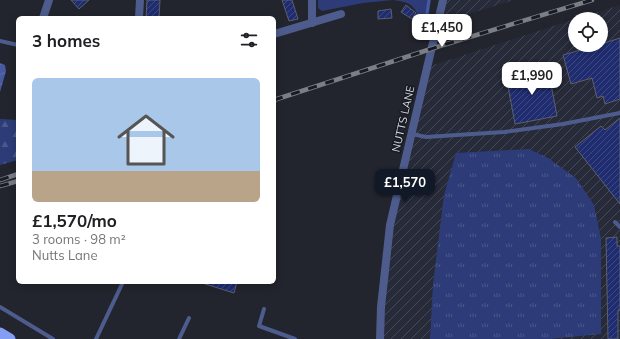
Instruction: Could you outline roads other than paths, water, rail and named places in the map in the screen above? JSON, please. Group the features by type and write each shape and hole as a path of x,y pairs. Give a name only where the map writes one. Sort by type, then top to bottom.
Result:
{"highway":[{"path":"0,333 10,339"}],"street":[{"path":"44,16 49,0"},
{"path":"139,16 140,0"},
{"path":"312,0 312,23"},
{"name":"NUTTS LANE","path":"380,339 381,307 390,225 443,0"},
{"path":"276,33 341,14"}],"lane":[{"path":"0,41 16,45"},
{"path":"411,134 426,137 527,130 620,113"},
{"path":"615,222 620,227"},
{"path":"96,339 122,284"},
{"path":"0,307 53,339"},
{"path":"264,309 259,326 295,339"},
{"path":"179,339 188,318"}],"water":[{"path":"0,63 5,65 6,71 0,92"}],"waterway":[{"path":"425,26 429,0"}],"railway":[{"path":"276,99 440,46 592,0"},
{"path":"0,180 16,175"},
{"path":"0,186 16,182"}]}
